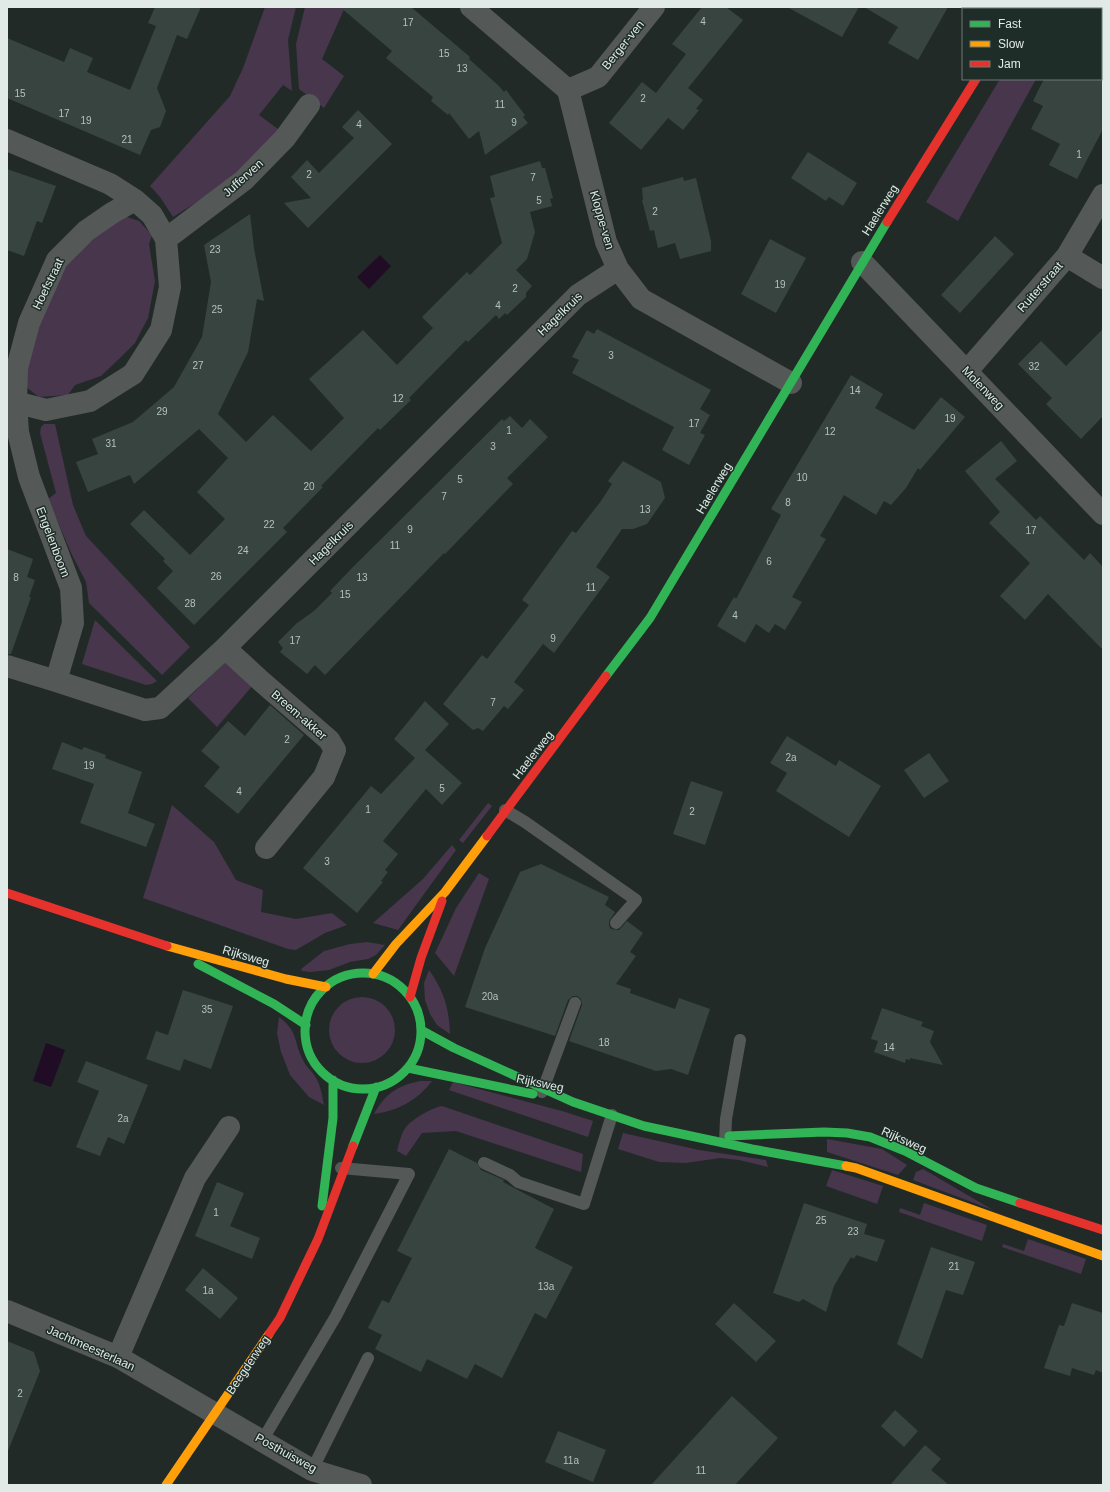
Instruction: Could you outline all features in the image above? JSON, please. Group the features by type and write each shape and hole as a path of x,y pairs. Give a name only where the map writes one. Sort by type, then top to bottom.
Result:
{"main road":[{"name":"Haelerweg","path":"373,974 396,944 445,892 650,618 862,262 975,80"},
{"name":"Haelerweg","path":"410,996 421,958 445,892"},
{"name":"Rijksweg","path":"7,893 160,944 286,979 326,987"},
{"name":"Rijksweg","path":"160,944 274,1004 306,1025"},
{"path":"360,973 373,974 394,982 410,996 418,1012 422,1030 418,1050 408,1068 394,1080 376,1087 365,1089 354,1088 333,1080 318,1067 308,1049 306,1025 311,1006 326,987 347,975 360,973"},
{"name":"Rijksweg","path":"422,1030 454,1048 542,1092"},
{"name":"Rijksweg","path":"408,1068 542,1092 644,1126 684,1135 725,1140 856,1168 1103,1256"},
{"name":"Beegderweg","path":"318,1239 333,1118 333,1080"},
{"name":"Beegderweg","path":"166,1485 280,1318 318,1239 376,1087"},
{"name":"Rijksweg","path":"725,1140 818,1132 850,1134 879,1140 905,1151 959,1181 976,1188 1103,1230"}],"street":[{"path":"471,7 568,90"},
{"name":"Berger-ven","path":"568,90 598,77 654,7"},
{"name":"Kloppe-ven","path":"568,90 606,242 618,268 641,299 791,383"},
{"name":"Jufferven","path":"166,239 244,180 285,138 309,105"},
{"path":"7,140 110,184 135,200 152,215 166,239 170,287 161,330 133,374 90,401 46,410 11,401"},
{"name":"Ruiterstraat","path":"967,371 1067,256 1103,195"},
{"name":"Hoefstraat","path":"11,401 17,368 29,324 58,260 86,230 135,200"},
{"path":"1067,256 1103,278"},
{"name":"Molenweg","path":"862,262 1103,514"},
{"name":"Hagelkruis","path":"7,666 145,710 160,708 225,648 578,296 618,268"},
{"name":"Engelenboom","path":"11,401 29,477 71,588 73,623 56,681"},
{"name":"Breem-akker","path":"225,648 329,740 335,750 324,778 266,848"},
{"path":"118,1357 195,1178 230,1127"},
{"name":"Jachtmeesterlaan","path":"7,1311 118,1357 215,1413"},
{"name":"Posthuisweg","path":"215,1413 312,1470 361,1485"}],"lane":[{"path":"505,810 525,822 636,900 616,923"},
{"path":"542,1092 574,1003"},
{"path":"725,1140 726,1119 740,1040"},
{"path":"484,1163 510,1175 518,1182 584,1204 612,1115"},
{"path":"262,1441 336,1316 409,1174 345,1169 327,1166"},
{"path":"312,1470 368,1358"}],"shaded area":[{"path":"265,7 296,7 288,40 292,91 283,85 259,115 282,132 216,190 173,217 160,197 150,186 230,96 243,68"},
{"path":"305,7 345,7 322,59 344,76 324,108 299,89 296,44"},
{"path":"999,80 1035,80 958,221 926,202"},
{"path":"124,216 139,221 152,235 149,244 155,281 148,318 135,343 101,376 75,385 68,395 39,397 26,387 28,338 58,275 89,239"},
{"path":"380,255 391,266 369,289 357,277"},
{"path":"44,424 55,424 73,505 86,536 190,647 162,675 89,603 86,582 72,555 48,499 56,493 40,433 41,427"},
{"path":"95,620 157,681 146,685 82,664"},
{"path":"226,661 254,684 217,727 188,698"},
{"path":"488,803 492,806 463,843 459,840"},
{"path":"172,805 214,842 236,880 263,890 261,912 296,919 332,913 347,925 325,933 296,950 288,949 143,898"},
{"path":"452,845 456,850 398,930 373,923 423,879"},
{"path":"479,873 489,879 454,976 435,953 456,908"},
{"path":"367,942 385,945 376,955 368,959 350,962 329,970 310,972 302,971 301,969 324,951 350,944"},
{"path":"429,970 445,1000 450,1034 437,1025 430,1014 425,1000 424,983"},
{"path":"362,997 375,999 390,1012 393,1017 395,1030 393,1043 380,1058 375,1061 362,1063 349,1061 334,1048 331,1043 329,1030 331,1017 344,1002 349,999"},
{"path":"279,1017 290,1027 293,1032 303,1060 318,1081 324,1105 309,1097 290,1075 281,1052 277,1033"},
{"path":"46,1043 65,1050 51,1087 33,1081"},
{"path":"420,1081 432,1081 420,1094 407,1104 374,1114 383,1101 393,1092 405,1085"},
{"path":"453,1082 562,1111 593,1121 588,1137 449,1090"},
{"path":"442,1106 583,1154 581,1172 456,1131 422,1133 406,1156 397,1151 403,1132 409,1124 428,1111"},
{"path":"623,1133 699,1150 766,1160 768,1167 739,1160 720,1158 686,1163 659,1162 618,1149"},
{"path":"827,1139 882,1149 907,1165 898,1175 827,1152"},
{"path":"923,1169 993,1210 913,1180 916,1172"},
{"path":"832,1170 883,1186 877,1204 826,1186"},
{"path":"924,1203 987,1225 982,1241 899,1212 900,1208 920,1215"},
{"path":"1028,1239 1086,1259 1081,1274 1002,1247 1003,1244 1024,1251"}],"building":[{"path":"155,7 201,7 187,39 177,35 157,88 166,111 160,127 151,130 140,155 7,98 7,38 64,62 70,48 93,58 87,72 130,90 156,26 148,23"},
{"path":"340,7 411,7 470,57 469,59 504,92 506,90 525,115 523,117 528,123 485,155 479,131 469,139 449,113 448,115 431,101 433,97 386,58 392,51"},
{"path":"702,7 726,7 743,20 688,88 703,100 696,109 699,110 683,130 668,118 641,150 609,123 642,82 656,93 686,54 672,44"},
{"path":"787,7 859,7 842,37"},
{"path":"864,7 948,7 918,60 888,43 898,27"},
{"path":"1103,79 1103,129 1077,179 1049,165 1060,144 1031,129 1043,106 1033,101 1044,80"},
{"path":"358,110 392,144 308,228 284,203 311,198 291,177 307,160 319,173 354,138 342,127"},
{"path":"808,152 857,183 843,206 829,197 826,201 791,178"},
{"path":"540,161 542,168 545,168 553,198 550,199 552,206 530,212 535,232 527,259 516,270 532,286 526,293 526,297 507,315 505,313 499,319 496,315 468,342 466,340 409,398 411,400 380,430 378,428 321,486 323,487 283,528 287,532 194,625 157,588 173,571 163,561 165,559 130,524 144,510 190,555 225,519 197,492 228,458 199,429 134,484 130,475 88,492 76,462 98,454 92,439 133,422 174,387 202,337 211,282 204,245 250,214 254,248 264,301 257,299 248,352 218,414 246,442 273,415 311,451 344,418 309,379 363,330 397,365 433,328 422,317 467,272 470,275 502,243 490,198 495,197 490,176"},
{"path":"7,169 56,186 42,223 37,221 24,256 7,250"},
{"path":"683,177 684,181 696,178 711,241 711,251 680,259 675,243 658,248 654,230 650,231 642,200 642,188"},
{"path":"995,236 1014,254 960,313 941,295"},
{"path":"770,239 806,258 776,313 741,294"},
{"path":"597,329 711,390 700,409 710,415 700,433 705,435 689,465 662,450 674,427 572,373 579,360 572,357 587,330 594,334"},
{"path":"1103,329 1103,416 1081,439 1046,404 1052,398 1018,364 1041,341 1066,366"},
{"path":"851,375 883,394 875,408 914,430 941,397 965,417 920,470 918,468 906,488 891,505 884,501 876,515 844,495 820,536 826,539 792,597 802,602 785,630 775,624 769,633 756,624 745,643 717,626 734,597 736,599 781,515 771,509"},
{"path":"510,416 522,428 530,419 548,437 507,478 513,484 445,554 444,553 325,675 315,665 307,674 280,652 283,648 278,642 297,623 314,611 332,593 330,591 352,568 502,419 504,421"},
{"path":"1001,441 1017,461 995,479 1036,520 1040,516 1084,560 1090,553 1103,567 1103,650 1048,594 1025,620 1000,596 1030,563 989,523 1000,512 965,471"},
{"path":"623,461 661,482 665,498 647,524 633,529 622,529 596,567 610,577 554,653 543,644 514,682 524,690 508,709 504,706 483,731 478,728 473,730 443,704 482,655 487,659 529,605 522,600 572,531 576,533 601,501 612,484 608,481"},
{"path":"7,549 33,559 27,577 35,580 29,597 31,597 11,654 7,654"},
{"path":"425,701 449,724 425,750 462,783 442,805 426,789 383,841 398,854 385,870 388,872 381,881 383,882 357,913 303,868 371,786 381,794 415,758 394,739"},
{"path":"270,705 304,735 238,814 204,786 220,767 201,751 228,721 245,736"},
{"path":"787,736 836,766 839,760 881,786 849,837 776,791 787,773 770,763"},
{"path":"62,742 82,750 84,747 106,755 105,758 142,772 128,813 155,824 146,847 80,823 94,784 52,769"},
{"path":"929,753 949,781 924,798 904,770"},
{"path":"691,781 723,792 705,845 673,834"},
{"path":"541,864 609,897 605,905 615,912 609,921 609,926 611,929 619,930 627,921 643,933 630,952 636,956 616,984 631,989 630,993 675,1009 679,998 710,1009 688,1075 671,1069 656,1071 569,1041 582,1005 581,999 577,996 573,996 568,1000 555,1036 465,1007 485,948 520,872"},
{"path":"183,990 233,1006 211,1069 184,1059 180,1071 146,1059 156,1031 168,1035"},
{"path":"882,1008 923,1022 921,1026 934,1031 930,1042 943,1065 910,1058 910,1060 906,1059 905,1063 874,1052 878,1041 871,1039"},
{"path":"86,1061 148,1085 124,1144 108,1137 100,1156 76,1147 99,1091 77,1082"},
{"path":"449,1149 477,1163 481,1170 504,1180 503,1182 554,1209 535,1248 573,1267 546,1319 535,1313 502,1378 475,1364 467,1379 427,1359 421,1372 375,1349 382,1335 368,1328 382,1300 389,1303 412,1258 397,1251"},
{"path":"217,1182 244,1193 230,1226 260,1238 252,1259 195,1236"},
{"path":"804,1203 867,1224 864,1234 885,1240 877,1262 856,1255 854,1259 851,1257 834,1286 826,1312 803,1299 799,1302 773,1293"},
{"path":"931,1247 975,1262 963,1295 946,1290 922,1359 897,1344"},
{"path":"203,1268 238,1298 220,1319 185,1290"},
{"path":"734,1303 776,1341 756,1362 715,1324"},
{"path":"1072,1303 1103,1313 1103,1373 1096,1370 1094,1375 1072,1368 1070,1376 1044,1368 1059,1325 1064,1326"},
{"path":"7,1341 34,1352 40,1371 8,1451"},
{"path":"732,1396 778,1438 735,1485 651,1485"},
{"path":"895,1410 918,1431 904,1447 881,1426"},
{"path":"558,1431 606,1450 593,1482 545,1462"},
{"path":"925,1445 941,1459 931,1470 949,1485 890,1485"}],"traffic: fast":[{"path":"606,676 650,618 887,222"},
{"path":"198,964 274,1004 306,1025"},
{"path":"363,973 374,974 385,978 404,990 416,1009 420,1020 421,1031 420,1042 416,1053 404,1072 385,1084 374,1088 363,1089 352,1088 341,1084 322,1072 310,1053 306,1042 305,1031 306,1020 310,1009 322,990 341,978 352,974 363,973"},
{"path":"421,1030 454,1048 573,1102 644,1126 752,1149 846,1166"},
{"path":"408,1068 533,1094"},
{"path":"322,1206 333,1118 333,1080"},
{"path":"353,1146 376,1087"},
{"path":"729,1136 824,1132 847,1133 870,1137 905,1151 976,1188 1020,1203"}],"traffic: slow":[{"path":"373,974 396,944 445,892 487,836"},
{"path":"167,946 286,979 326,987"},
{"path":"846,1166 856,1168 1103,1256"},
{"path":"166,1485 269,1334"}],"traffic: jam":[{"path":"887,222 975,80"},
{"path":"487,836 606,676"},
{"path":"7,893 167,946"},
{"path":"410,997 421,958 442,901"},
{"path":"269,1334 280,1318 318,1239 353,1146"},
{"path":"1020,1203 1103,1230"}]}
